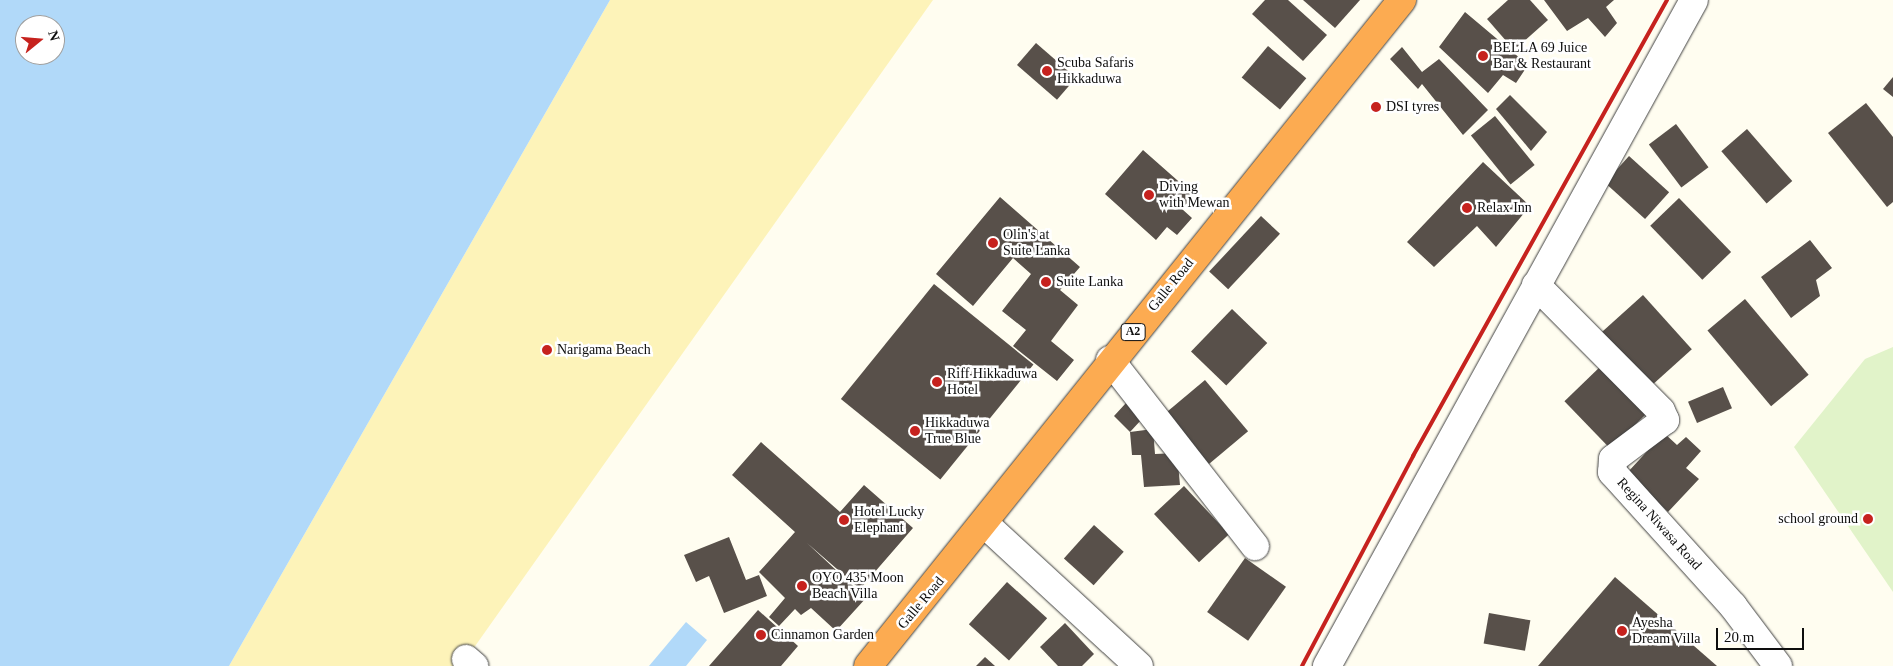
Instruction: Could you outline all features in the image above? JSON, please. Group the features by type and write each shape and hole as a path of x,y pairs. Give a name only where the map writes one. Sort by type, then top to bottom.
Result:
{"highway":[{"name":"Galle Road","path":"868,666 986,525 1110,360 1402,0"}],"street":[{"path":"1327,666 1694,0"},
{"name":"Regina Niwasa Road","path":"1536,285 1661,411 1665,420 1613,459 1612,472 1732,606 1778,666"},
{"path":"1110,360 1255,546"},
{"path":"986,525 1139,666"}],"sand":[{"name":"Narigama Beach","path":"610,0 933,0 461,666 229,666"}],"green space":[{"name":"school ground","path":"1893,347 1893,592 1794,447 1865,359"}],"water":[{"path":"0,0 610,0 229,666 0,666"},
{"path":"686,622 707,640 686,666 649,666"}],"building":[{"path":"1265,0 1288,0 1327,35 1303,61 1252,14"},
{"path":"1303,0 1360,0 1335,28"},
{"path":"1508,0 1530,0 1548,20 1514,50 1487,19"},
{"path":"1544,0 1614,0 1606,7 1617,23 1605,37 1588,18 1567,31"},
{"name":"BELLA 69 Juice Bar & Restaurant","path":"1465,12 1528,65 1516,83 1503,75 1488,93 1439,47"},
{"name":"Scuba Safaris Hikkaduwa","path":"1036,43 1076,78 1057,100 1017,65"},
{"path":"1268,46 1306,78 1280,110 1242,77"},
{"path":"1402,47 1422,72 1439,59 1488,110 1463,135 1422,84 1418,89 1390,59"},
{"path":"1893,77 1893,97 1883,89"},
{"path":"1510,95 1547,132 1531,151 1496,109"},
{"path":"1866,103 1893,137 1893,202 1887,207 1828,133"},
{"path":"1495,116 1535,165 1511,184 1471,136"},
{"path":"1676,124 1708,167 1681,188 1649,144"},
{"path":"1747,129 1792,181 1767,203 1721,151"},
{"name":"Diving with Mewan","path":"1143,150 1194,195 1182,209 1192,218 1177,235 1167,227 1156,240 1105,194"},
{"path":"1629,156 1669,192 1645,219 1605,183"},
{"name":"Relax Inn","path":"1483,162 1530,206 1496,247 1477,226 1434,267 1407,242"},
{"path":"1000,197 1080,267 1060,290 1078,305 1051,341 1074,360 1057,381 1013,346 1026,330 1002,311 1031,274 1013,258 973,306 936,274"},
{"path":"1679,198 1731,252 1702,280 1650,226"},
{"path":"1261,216 1280,234 1228,289 1209,272"},
{"path":"1810,240 1832,268 1816,280 1820,296 1791,318 1761,277"},
{"name":"Riff Hikkaduwa Hotel","path":"934,284 1033,365 940,480 841,399"},
{"path":"1643,295 1692,349 1648,389 1599,334"},
{"path":"1745,299 1809,375 1771,406 1707,330"},
{"path":"1232,309 1267,343 1226,385 1191,351"},
{"path":"1604,363 1650,410 1610,449 1564,401"},
{"path":"1205,380 1248,431 1209,464 1166,413"},
{"path":"1723,387 1732,408 1697,423 1688,402"},
{"path":"1126,403 1142,419 1130,432 1114,416"},
{"path":"1153,429 1155,454 1177,453 1180,485 1144,487 1141,455 1132,455 1130,432"},
{"path":"1664,433 1677,445 1686,437 1701,451 1686,468 1699,479 1668,512 1627,473"},
{"name":"Hotel Lucky Elephant","path":"761,442 840,512 864,485 913,528 860,589 807,543 866,598 836,631 811,608 801,615 795,609 779,626 769,617 785,598 759,572 795,532 732,475"},
{"path":"1184,486 1229,534 1199,562 1154,514"},
{"path":"1094,525 1124,552 1094,585 1064,558"},
{"path":"729,537 746,580 759,575 767,596 724,613 709,576 696,582 684,555"},
{"path":"1245,558 1286,587 1248,641 1207,612"},
{"name":"Ayesha Dream Villa","path":"1615,577 1717,666 1538,666"},
{"path":"1007,582 1047,618 1009,660 969,624"},
{"name":"Cinnamon Garden","path":"758,610 798,646 781,666 709,666"},
{"path":"1489,613 1530,620 1525,651 1484,644"},
{"path":"1065,623 1094,654 1082,666 1058,666 1040,647"},
{"path":"985,657 995,666 976,666"}],"railway":[{"path":"1302,666 1413,456 1667,0"}],"place":[{"name":"BELLA 69 Juice Bar & Restaurant","path":"1483,56"},
{"name":"Scuba Safaris Hikkaduwa","path":"1047,71"},
{"name":"DSI tyres","path":"1376,107"},
{"name":"Diving with Mewan","path":"1149,195"},
{"name":"Relax Inn","path":"1467,208"},
{"name":"Olin's at Suite Lanka","path":"993,243"},
{"name":"Suite Lanka","path":"1046,282"},
{"name":"Narigama Beach","path":"547,350"},
{"name":"Riff Hikkaduwa Hotel","path":"937,382"},
{"name":"Hikkaduwa True Blue","path":"915,431"},
{"name":"school ground","path":"1868,519"},
{"name":"Hotel Lucky Elephant","path":"844,520"},
{"name":"OYO 435 Moon Beach Villa","path":"802,586"},
{"name":"Ayesha Dream Villa","path":"1622,631"},
{"name":"Cinnamon Garden","path":"761,635"}]}
